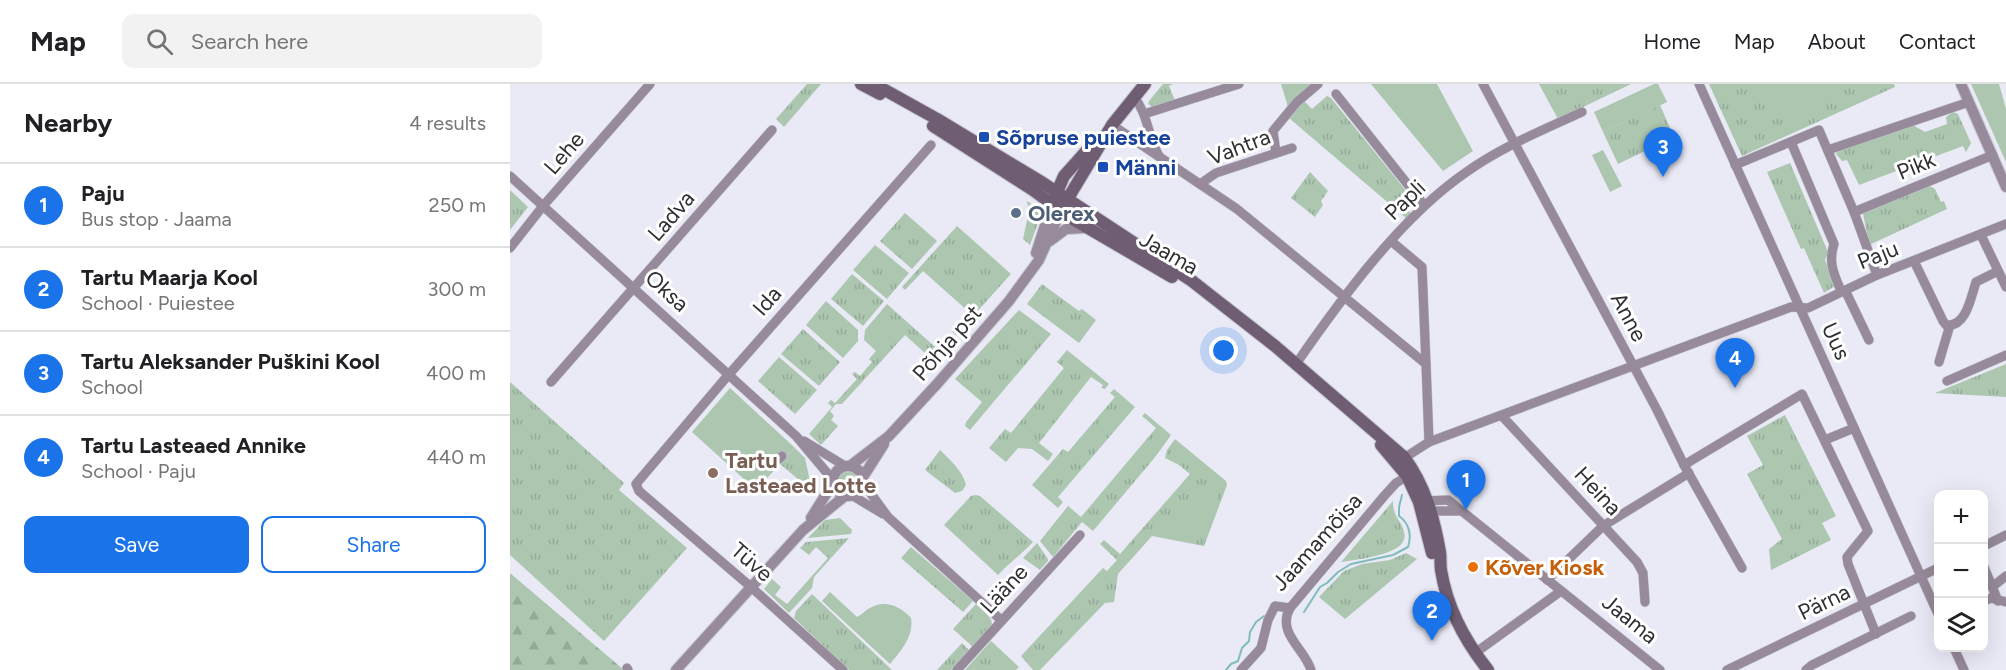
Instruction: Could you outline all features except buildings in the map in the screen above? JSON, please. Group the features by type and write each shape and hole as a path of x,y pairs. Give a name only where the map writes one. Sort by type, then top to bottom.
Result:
{"main road":[{"name":"Jaama","path":"861,84 1213,297 1296,364 1401,460 1411,474 1425,506"},
{"name":"Jaama","path":"874,84 947,125 1059,202 1086,228 1211,302 1401,460"},
{"path":"1059,202 1112,125 1145,84"},
{"path":"1425,506 1441,554 1441,569 1456,620 1465,638 1488,670"}],"street":[{"name":"Lehe","path":"510,248 543,206 650,84"},
{"path":"1144,114 1239,84"},
{"path":"1276,153 1273,131 1297,102 1318,84"},
{"name":"Anne","path":"1483,84 1657,410 1686,469 1742,568"},
{"name":"Uus","path":"1700,84 1934,605"},
{"path":"1960,84 2006,187"},
{"path":"1335,94 1424,205"},
{"path":"1134,98 1141,106 1151,139 1160,158"},
{"path":"1828,150 1969,102"},
{"name":"Papli","path":"1296,364 1345,297 1424,205 1465,172 1514,144 1582,112"},
{"path":"1112,125 1142,148 1237,209 1426,364"},
{"name":"Ladva","path":"551,382 772,130"},
{"path":"1735,165 1819,130 1854,212 1877,275"},
{"path":"1142,148 1151,139"},
{"path":"1791,142 1833,244 1830,266 1869,340"},
{"name":"Ida","path":"636,484 729,374 931,145"},
{"name":"Vahtra","path":"1200,184 1216,173 1292,148"},
{"name":"Pikk","path":"1854,212 1993,155"},
{"name":"Oksa","path":"510,176 796,436 833,481"},
{"name":"Põhja pst","path":"863,480 889,436 992,321 1030,273 1048,243 1059,202"},
{"name":"Põhja pst","path":"1030,273 1059,202"},
{"name":"Paju","path":"1401,460 1429,442 1634,368 1791,307 1808,308 1877,275 2006,224"},
{"path":"1048,243 1066,230 1086,228"},
{"path":"1981,235 2006,287"},
{"path":"1391,241 1422,267 1429,442"},
{"path":"1914,261 1946,325 1960,321 1976,282 1998,271"},
{"path":"1939,363 1950,325"},
{"path":"1947,381 2006,355"},
{"path":"1547,580 1603,526 1802,394 1868,531 1847,556 1848,564 1876,634"},
{"name":"Heina","path":"1502,416 1637,562 1643,573 1645,602"},
{"path":"1825,440 1854,428"},
{"name":"Oksa","path":"796,436 848,466"},
{"name":"Põhja pst","path":"848,466 889,436"},
{"path":"803,530 833,481 836,472 848,466 858,469 888,517 1001,620"},
{"name":"Jaamamõisa","path":"1241,670 1261,648 1268,620 1275,606 1290,608 1385,495 1396,483 1411,474"},
{"path":"676,670 803,530 828,508 859,492 863,480"},
{"path":"833,481 837,491 888,517"},
{"name":"Tüve","path":"636,484 639,491 751,586 843,670"},
{"name":"Jaama","path":"1425,506 1448,500 1660,670"},
{"name":"Lääne","path":"957,670 1080,535"},
{"path":"1987,544 2006,535"},
{"name":"Pärna","path":"1727,670 1934,570"},
{"path":"1992,587 2006,576"},
{"path":"1988,578 2002,602"},
{"path":"1475,653 1561,591"},
{"path":"1290,608 1286,624 1288,634 1309,663 1311,670"},
{"path":"1810,669 1911,616"},
{"path":"1956,652 1964,670"}],"green space":[{"path":"807,84 821,84 784,127 776,119"},
{"path":"1163,84 1173,84 1169,86 1176,103 1155,108 1148,104 1149,101"},
{"path":"1281,84 1314,84 1288,107"},
{"path":"1371,84 1437,84 1473,151 1443,171"},
{"path":"1539,84 1631,84 1558,119"},
{"path":"1658,84 1667,102 1603,132 1594,112"},
{"path":"1709,84 1894,84 1895,87 1742,156"},
{"path":"1766,84 1855,84 1782,119"},
{"path":"1971,84 1999,84 2006,109 2006,162"},
{"path":"1327,96 1411,197 1403,204 1411,213 1406,218 1289,118 1304,101 1312,109"},
{"path":"1660,105 1674,137 1618,164 1603,132"},
{"path":"1953,112 1958,114 1971,143 1966,152 1963,146 1859,185 1847,160 1842,161 1836,154 1838,151 1911,124 1925,132 1947,124 1946,117"},
{"path":"1603,150 1622,186 1610,192 1592,155"},
{"path":"1790,163 1828,252 1825,260 1835,286 1824,293 1804,248 1801,249 1767,172"},
{"path":"1310,172 1328,191 1315,217 1291,198"},
{"path":"1925,183 1935,189 1947,209 1869,245 1862,208"},
{"path":"510,190 528,207 510,230"},
{"path":"1027,201 1038,208 1040,213 1030,245 1023,239 1029,211"},
{"path":"905,213 937,241 912,269 880,241"},
{"path":"957,226 1011,274 956,335 952,331 969,312 923,271 905,290 902,287"},
{"path":"875,245 909,273 887,299 853,270"},
{"path":"852,274 884,301 863,326 831,299"},
{"path":"1042,284 1079,311 1082,309 1096,320 1079,343 1027,304"},
{"path":"826,301 858,330 858,341 843,358 806,325"},
{"path":"887,304 943,354 935,362 905,335 842,404 836,404 830,411 834,416 831,420 838,426 821,445 809,434 832,407 828,403 831,400 835,403 857,379 852,374 855,372 860,376 872,362 869,359 876,351 864,340 865,330"},
{"path":"1019,310 1051,334 970,430 965,426 966,422 982,402 955,379"},
{"path":"883,312 894,321 879,339 868,330"},
{"path":"803,329 840,362 819,386 781,354"},
{"path":"1067,350 1109,384 1105,389 1101,388 1103,385 1091,377 1039,443 1053,454 1048,461 1032,449 1018,448 1006,462 989,448 1005,429 1011,433 1064,368 1057,362"},
{"path":"779,357 817,390 795,414 758,381"},
{"path":"2006,364 2006,397 1935,393"},
{"path":"510,382 624,483 619,490 687,548 604,641 510,555"},
{"path":"730,388 795,448 756,490 692,432"},
{"path":"1114,389 1135,407 1058,497 1063,502 1058,508 1032,485 1063,449 1068,452 1115,397 1110,393"},
{"path":"1145,413 1171,435 1093,531 1082,522 1053,557 1040,541 1068,506 1081,517 1156,428 1142,416"},
{"path":"1785,415 1836,516 1822,523 1831,540 1771,570 1769,549 1782,539 1747,474 1763,465 1747,436"},
{"path":"1175,439 1226,481 1227,485 1204,546 1152,536 1118,574 1114,602 1105,603 1040,670 1033,670 1021,656 1103,568 1107,571 1117,560 1100,544 1104,540 1120,554 1190,474 1165,458 1167,450"},
{"path":"795,448 805,458 812,491 780,464"},
{"path":"940,450 962,475 966,485 962,491 955,493 925,470"},
{"path":"848,468 857,472 861,481 857,490 848,494 839,490 835,481 839,472"},
{"path":"1214,475 1224,482 1199,540 1182,536 1173,529 1174,520 1190,503 1197,490 1207,491"},
{"path":"976,495 1033,542 998,575 944,525 971,496"},
{"path":"1393,501 1394,511 1404,532 1404,540 1399,546 1381,554 1341,562"},
{"path":"840,518 852,530 851,534 808,538 825,520"},
{"path":"849,538 814,577 812,588 789,613 764,589 772,579 781,587 775,595 787,604 828,558 816,547 809,555 800,548 806,542"},
{"path":"1037,543 1048,559 1040,570 1023,558"},
{"path":"911,547 973,601 963,612 901,558"},
{"path":"1406,553 1417,559 1345,619 1319,597 1344,571 1362,564 1390,560"},
{"path":"510,573 624,670 510,670"},
{"path":"830,592 857,617 876,605 887,604 898,608 911,618 909,637 890,664 822,601"},
{"path":"812,594 892,670 849,670 794,618 796,611"},
{"path":"976,604 989,617 992,625 973,647 953,629"},
{"path":"991,641 1019,667 1016,670 965,670"},
{"path":"962,643 969,650 951,670 937,670"}],"waterway":[{"path":"1304,612 1320,587 1338,572 1351,564 1393,555 1408,547 1409,530 1399,516 1402,495"},
{"path":"1226,670 1238,661 1242,648 1249,641 1250,632 1256,622 1264,616"}],"place":[{"name":"Sõpruse puiestee","path":"984,137"},
{"name":"Männi","path":"1103,167"},
{"name":"Tartu Aleksander Puškini Kool","path":"1663,177"},
{"name":"Olerex","path":"1016,213"},
{"name":"Tartu Lasteaed Annike","path":"1735,388"},
{"name":"Tartu Lasteaed Lotte","path":"713,473"},
{"name":"Paju","path":"1466,510"},
{"name":"Kõver Kiosk","path":"1473,567"},
{"name":"Tartu Maarja Kool","path":"1432,641"}]}
